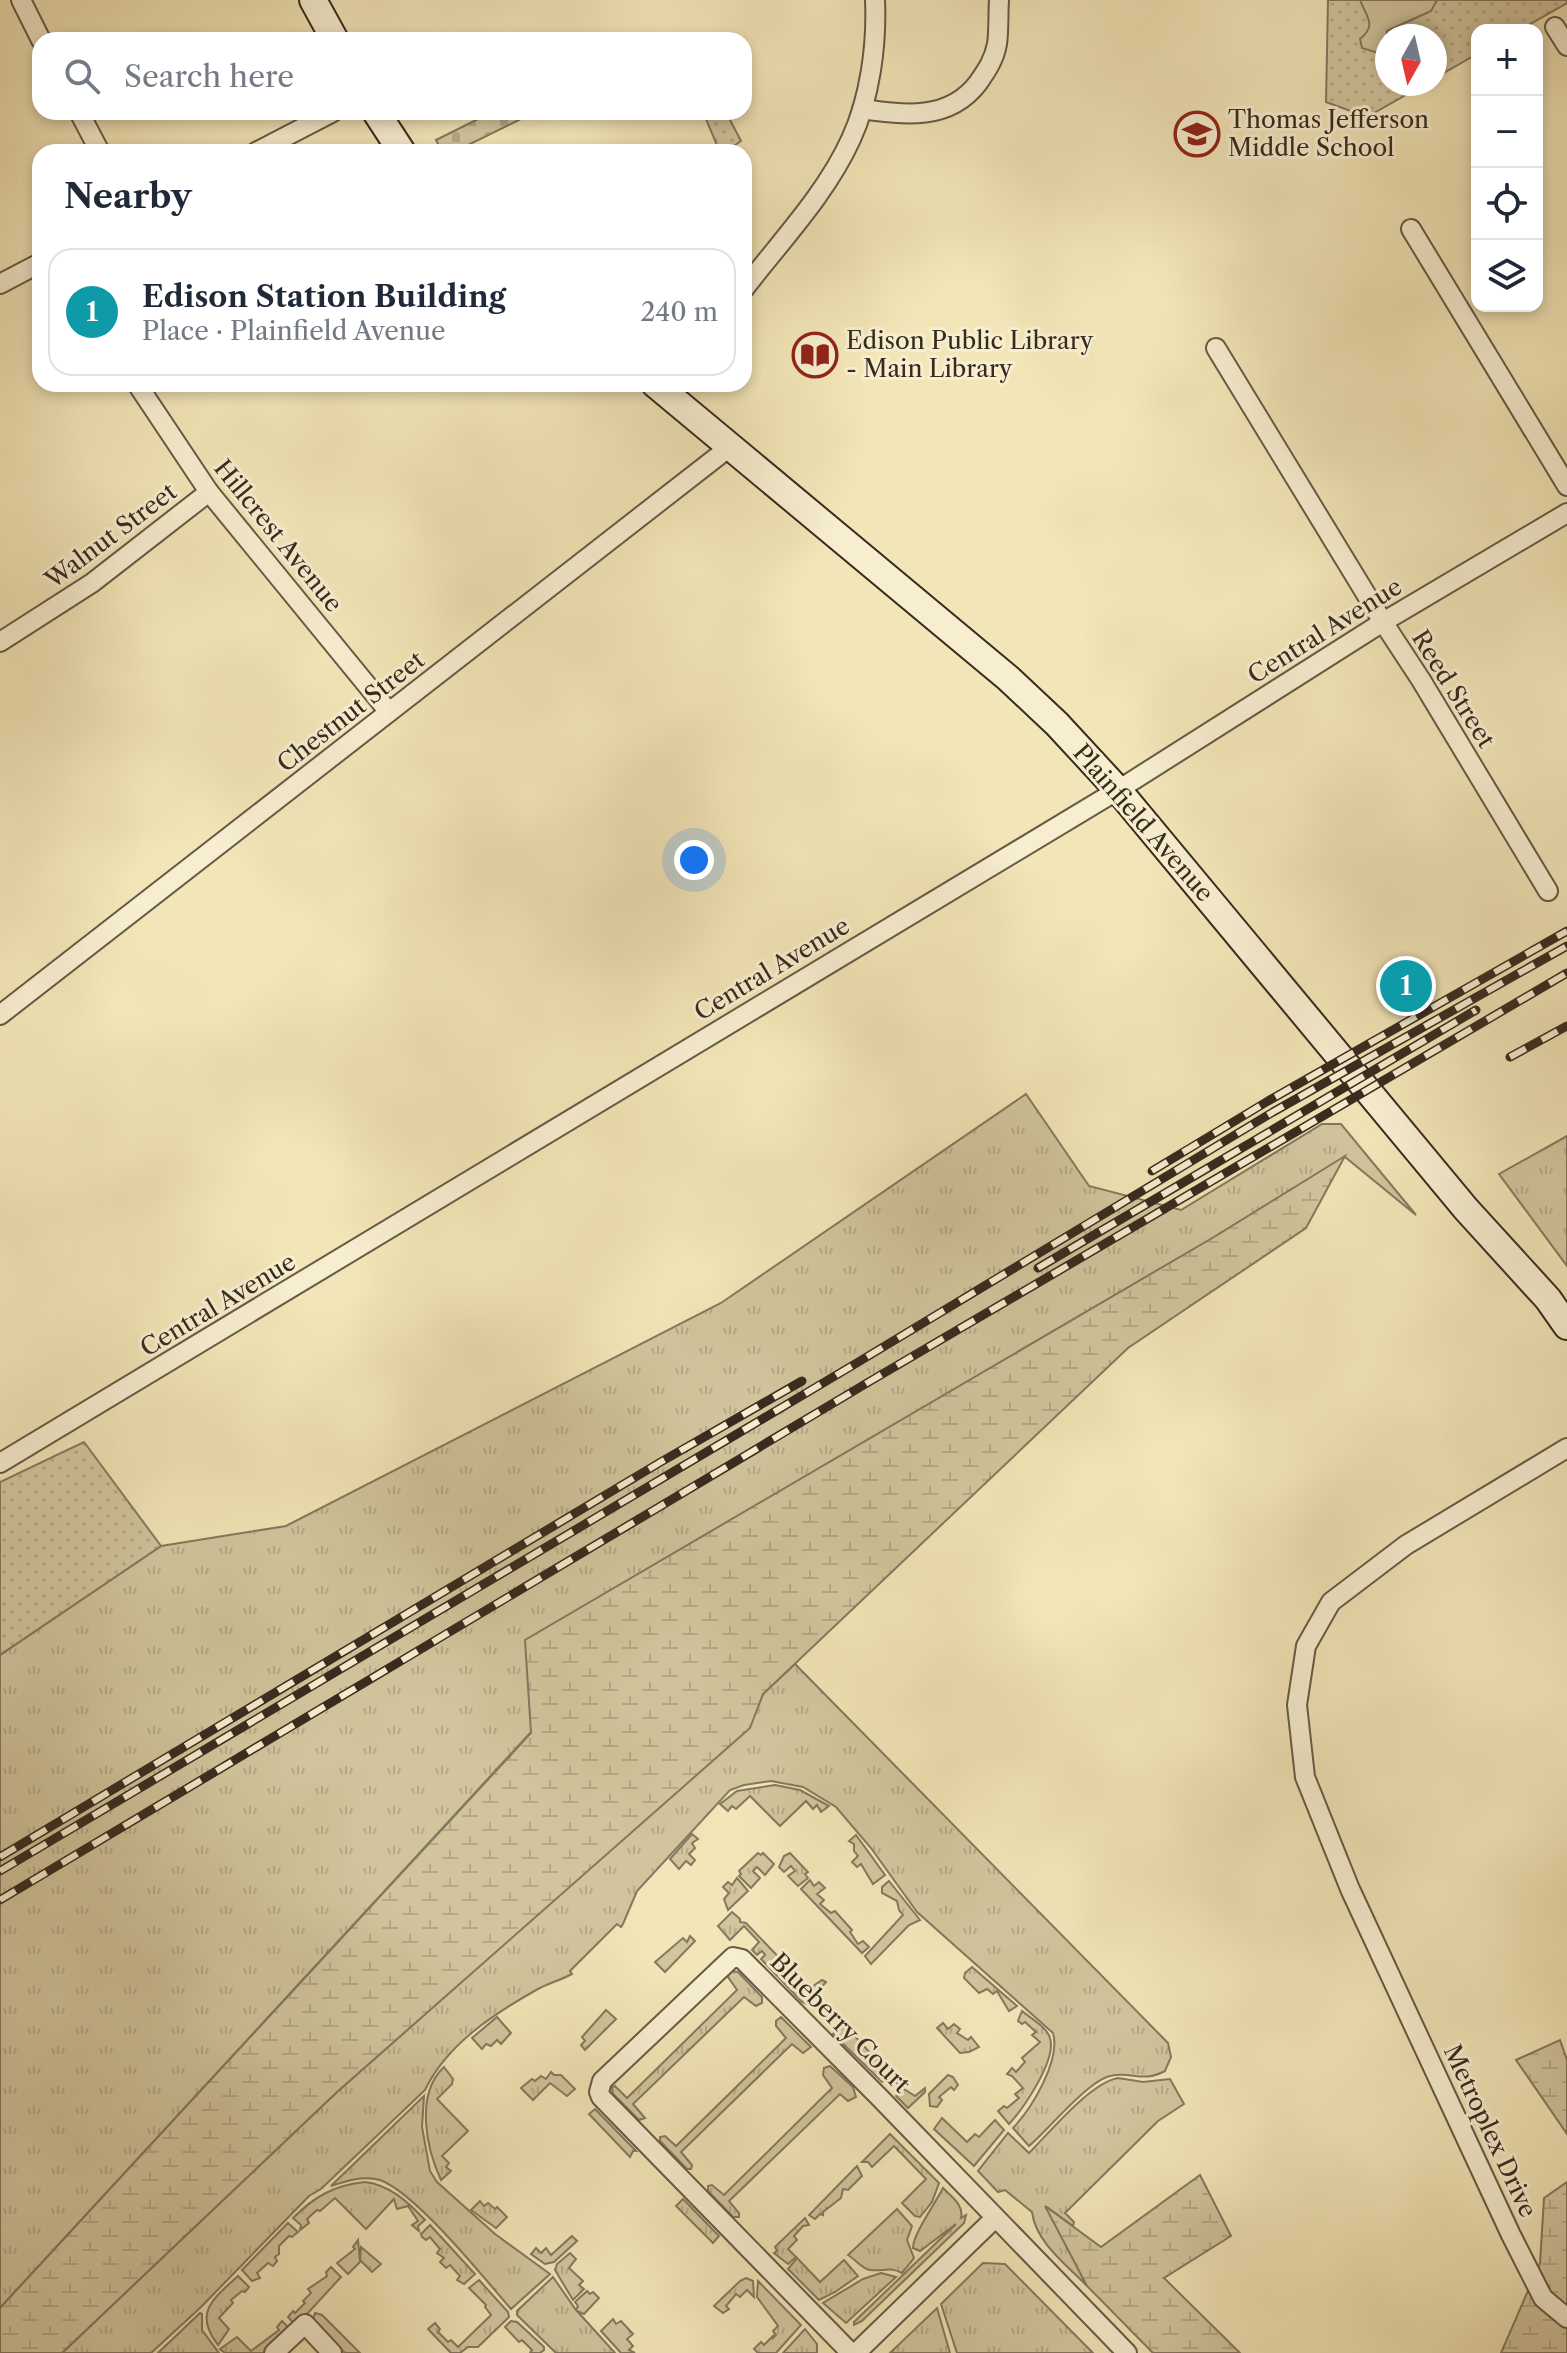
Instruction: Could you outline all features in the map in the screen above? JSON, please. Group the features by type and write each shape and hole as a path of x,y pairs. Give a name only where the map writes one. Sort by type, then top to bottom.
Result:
{"main road":[{"path":"313,0 331,32"},
{"path":"381,120 397,144"},
{"name":"Plainfield Avenue","path":"670,392 1008,678 1057,724 1118,790 1466,1209 1548,1299 1567,1326"}],"street":[{"path":"21,0 37,32"},
{"path":"752,279 828,180 851,139 862,109 870,69 875,0"},
{"path":"862,109 899,114 928,113 951,107 970,93 991,66 997,42 999,0"},
{"path":"1555,27 1567,46"},
{"path":"83,120 96,144"},
{"path":"271,144 318,120"},
{"path":"1411,229 1567,486"},
{"path":"0,284 32,267"},
{"name":"Reed Street","path":"1216,348 1548,891"},
{"name":"Hillcrest Avenue","path":"142,392 209,492 389,712"},
{"name":"Chestnut Street","path":"0,1015 731,446"},
{"name":"Walnut Street","path":"0,642 92,583 209,492"},
{"name":"Central Avenue","path":"0,1463 1118,790 1383,622 1567,513"},
{"name":"Metroplex Drive","path":"1567,1448 1406,1545 1331,1602 1306,1646 1297,1705 1305,1777 1350,1889 1511,2235 1543,2298 1567,2318"},
{"name":"Blueberry Court","path":"854,2353 599,2092 602,2081 729,1959 742,1959 995,2218"},
{"path":"854,2353 995,2218 1127,2353"},
{"path":"274,2353 305,2324 332,2353"}],"green space":[{"path":"1328,0 1567,0 1567,3 1530,24 1471,24 1471,57 1447,71 1447,24 1375,24 1375,96 1404,96 1367,117 1326,102"},
{"path":"1360,0 1437,0 1431,11 1402,24 1375,24 1375,52 1362,48 1360,39 1368,30 1368,17"},
{"path":"476,120 519,120 470,144 438,144 436,140"},
{"path":"706,120 730,120 741,141 737,144 716,144"},
{"path":"1026,1094 1089,1186 1181,1210 1322,1124 1341,1124 1416,1215 1345,1157 1219,1234 531,1732 0,2308 0,1655 161,1546 286,1526 721,1303"},
{"path":"1567,1136 1567,1266 1499,1174"},
{"path":"1345,1156 1306,1228 1128,1348 763,1694 750,1728 337,2092 62,2353 0,2353 0,2308 531,1733 525,1640 1219,1234"},
{"path":"84,1442 161,1546 0,1655 0,1482"},
{"path":"795,1664 1168,2043 1171,2057 1165,2071 1143,2077 1117,2075 1101,2080 1029,2146 1013,2128 1028,2109 1049,2070 1053,2056 1053,2033 917,1912 871,1848 836,1807 803,1787 771,1781 744,1785 730,1790 637,1891 621,1927 617,1924 570,1971 572,1974 505,2008 459,2044 434,2073 425,2090 321,2189 309,2196 201,2307 151,2353 62,2353 337,2092 749,1728 763,1694"},
{"path":"775,1785 800,1790 829,1806 821,1812 817,1805 813,1809 806,1801 780,1826 750,1796 736,1809 732,1806 728,1811 720,1804 737,1791"},
{"path":"692,1834 698,1839 692,1843 695,1848 689,1854 695,1860 691,1865 686,1861 679,1869 670,1859"},
{"path":"856,1835 885,1875 873,1884 861,1864 857,1867 852,1862 858,1856 854,1844 849,1841"},
{"path":"758,1853 763,1853 774,1864 765,1875 757,1867 753,1871 760,1878 751,1888 739,1876 739,1871"},
{"path":"790,1853 808,1872 805,1874 808,1878 798,1886 788,1876 795,1871 791,1866 784,1872 779,1867 784,1856"},
{"path":"737,1878 748,1891 728,1910 724,1899 729,1893 723,1887 728,1882 732,1885"},
{"path":"810,1880 814,1886 819,1882 825,1888 817,1894 824,1900 820,1904 831,1913 835,1911 852,1930 850,1932 858,1944 863,1941 869,1947 862,1953 801,1889"},
{"path":"889,1881 920,1920 909,1925 871,1964 865,1956 903,1915 897,1901 882,1893 882,1887"},
{"path":"732,1912 809,1989 822,1980 826,1982 807,2004 761,1959 765,1955 762,1951 757,1955 752,1950 759,1942 744,1926 730,1940 718,1926"},
{"path":"690,1936 695,1941 665,1972 655,1962 683,1938 687,1942"},
{"path":"972,1967 1017,2006 1009,2011 997,1991 993,1994 987,1989 979,1993 964,1978"},
{"path":"730,1971 738,1972 762,1997 762,2003 756,2006 744,1997 633,2104 645,2118 639,2120 613,2094 612,2088 615,2086 627,2098 737,1990 728,1977"},
{"path":"606,2010 616,2019 585,2050 581,2045 585,2041 582,2037"},
{"path":"1022,2011 1045,2030 1051,2047 1037,2084 1009,2124 998,2111 1019,2098 1015,2094 1023,2088 1007,2074 1012,2068 1016,2072 1025,2062 1022,2058 1040,2042 1032,2035 1036,2032 1025,2022 1022,2024 1018,2021"},
{"path":"497,2017 511,2033 501,2044 497,2040 482,2049 472,2038"},
{"path":"781,2017 811,2047 803,2053 792,2044 681,2152 692,2165 691,2169 687,2169 660,2141 660,2137 665,2136 676,2146 786,2038 776,2026 776,2021"},
{"path":"843,2023 872,2055 904,2083 904,2089 915,2096 925,2088 925,2092 908,2108 896,2096 903,2089 889,2076 882,2082 833,2034"},
{"path":"943,2023 948,2029 954,2024 960,2029 957,2033 968,2040 971,2037 979,2047 960,2053 937,2028"},
{"path":"1560,2040 1567,2060 1567,2134 1516,2060"},
{"path":"830,2066 853,2087 856,2097 848,2101 840,2094 729,2201 739,2213 739,2217 733,2217 708,2191 708,2186 712,2185 724,2195 832,2088 823,2075 824,2068"},
{"path":"444,2067 453,2079 452,2084 437,2099 468,2131 442,2156 449,2163 446,2167 451,2171 441,2180 431,2153 426,2106 435,2078"},
{"path":"551,2072 561,2075 575,2089 567,2096 550,2083 533,2100 521,2088 532,2079 535,2081 541,2076 546,2079"},
{"path":"948,2075 958,2085 939,2097 942,2100 937,2107 930,2106 929,2094"},
{"path":"1118,2078 1143,2082 1170,2079 1184,2104 1158,2121 1065,2213 1074,2222 1073,2226 1047,2207 1087,2286 1046,2244 1039,2234 1032,2212 1005,2190 998,2192 978,2171 1008,2133 1029,2153 1083,2098"},
{"path":"424,2096 422,2127 430,2171 437,2182 495,2234 550,2274 511,2309 430,2218 395,2188 368,2178 331,2186"},
{"path":"595,2109 636,2151 630,2157 589,2114"},
{"path":"942,2118 967,2142 975,2134 979,2137 995,2120 1004,2130 974,2166 934,2129"},
{"path":"890,2134 939,2183 932,2202 920,2217 902,2203 926,2179 894,2146 872,2167 868,2162 862,2162"},
{"path":"857,2166 862,2176 848,2190 843,2189 841,2198 823,2215 815,2219 809,2215"},
{"path":"1200,2175 1231,2236 1164,2278 1240,2353 1153,2353 1087,2286 1045,2206 1101,2247"},
{"path":"365,2182 398,2195 412,2207 425,2220 418,2226 419,2231 412,2225 418,2221 408,2206 397,2209 394,2199 366,2229 335,2198 307,2219 309,2223 300,2230 301,2225 293,2218 309,2204 334,2189"},
{"path":"1567,2182 1567,2353 1501,2353 1540,2263 1544,2198"},
{"path":"943,2188 959,2205 961,2218 966,2215 964,2223 862,2321 854,2325 956,2224 920,2251 913,2248 920,2227"},
{"path":"683,2199 719,2236 713,2243 676,2206"},
{"path":"480,2201 484,2206 488,2203 495,2209 497,2207 507,2217 496,2228 471,2210"},
{"path":"897,2209 912,2226 907,2240 914,2258 902,2273 864,2268 848,2255"},
{"path":"805,2218 809,2225 803,2226 794,2236 797,2240 788,2249 796,2257 788,2264 774,2253 777,2251 775,2247"},
{"path":"288,2223 298,2232 279,2246 273,2266 268,2263 257,2273 260,2278 252,2281 242,2270"},
{"path":"430,2225 475,2274 464,2284 457,2280 460,2276 450,2265 446,2268 440,2262 444,2258 437,2253 440,2249 430,2237 426,2240 422,2237 421,2234"},
{"path":"572,2236 577,2241 554,2262 545,2264 531,2254 536,2248 541,2253 546,2248 551,2255"},
{"path":"358,2240 360,2261 361,2247 381,2264 372,2272 361,2261 348,2274 337,2263 355,2249 353,2247"},
{"path":"570,2253 576,2259 569,2268 583,2281 579,2285 584,2289 573,2300 555,2270 557,2264"},
{"path":"797,2258 820,2282 844,2260 858,2276 819,2300 788,2269"},
{"path":"983,2263 1005,2264 1093,2353 957,2353 941,2304"},
{"path":"331,2267 341,2277 296,2326 288,2317 305,2303 303,2301 311,2293 308,2289 327,2276 326,2272"},
{"path":"881,2273 896,2277 846,2323 823,2303 863,2279"},
{"path":"238,2276 249,2287 231,2300 233,2303 219,2318 229,2329 218,2345 207,2324 209,2307"},
{"path":"553,2277 576,2310 578,2306 575,2302 587,2291 599,2298 584,2314 577,2311 615,2353 556,2353 517,2315 517,2311"},
{"path":"746,2278 753,2281 754,2297 747,2290 740,2297 736,2294 726,2306 729,2309 723,2313 714,2306 740,2281"},
{"path":"479,2280 509,2317 478,2347 451,2353 428,2329 435,2323 440,2329 438,2332 458,2347 491,2315 486,2305 469,2288"},
{"path":"758,2281 801,2325 776,2353 758,2353 754,2349 761,2342 764,2345 773,2338 776,2335 773,2331 778,2326 757,2297"},
{"path":"937,2308 950,2353 890,2353"},
{"path":"200,2313 202,2330 219,2353 158,2353"},
{"path":"315,2313 322,2315 360,2353 345,2353 313,2319"},
{"path":"613,2319 616,2324 621,2321 633,2334 627,2339 633,2346 629,2350 635,2353 621,2353 601,2331"},
{"path":"282,2321 289,2328 267,2353 225,2353 220,2349 237,2337 251,2351 279,2330 277,2327"},
{"path":"511,2321 517,2322 544,2350 530,2353 532,2350 505,2327"},
{"path":"805,2329 817,2344 817,2353 783,2353"}],"railway":[{"path":"1152,1171 1268,1101 1567,931"},
{"path":"0,1871 1273,1112 1567,946"},
{"path":"0,1900 867,1383 1567,973"},
{"path":"1038,1268 1476,1010"},
{"path":"1510,1057 1567,1026"},
{"path":"0,1857 659,1463 802,1381"}],"place":[{"name":"Thomas Jefferson Middle School","path":"1197,134"},
{"name":"Edison Public Library - Main Library","path":"815,355"},
{"name":"Edison Station Building","path":"1406,986"}]}
